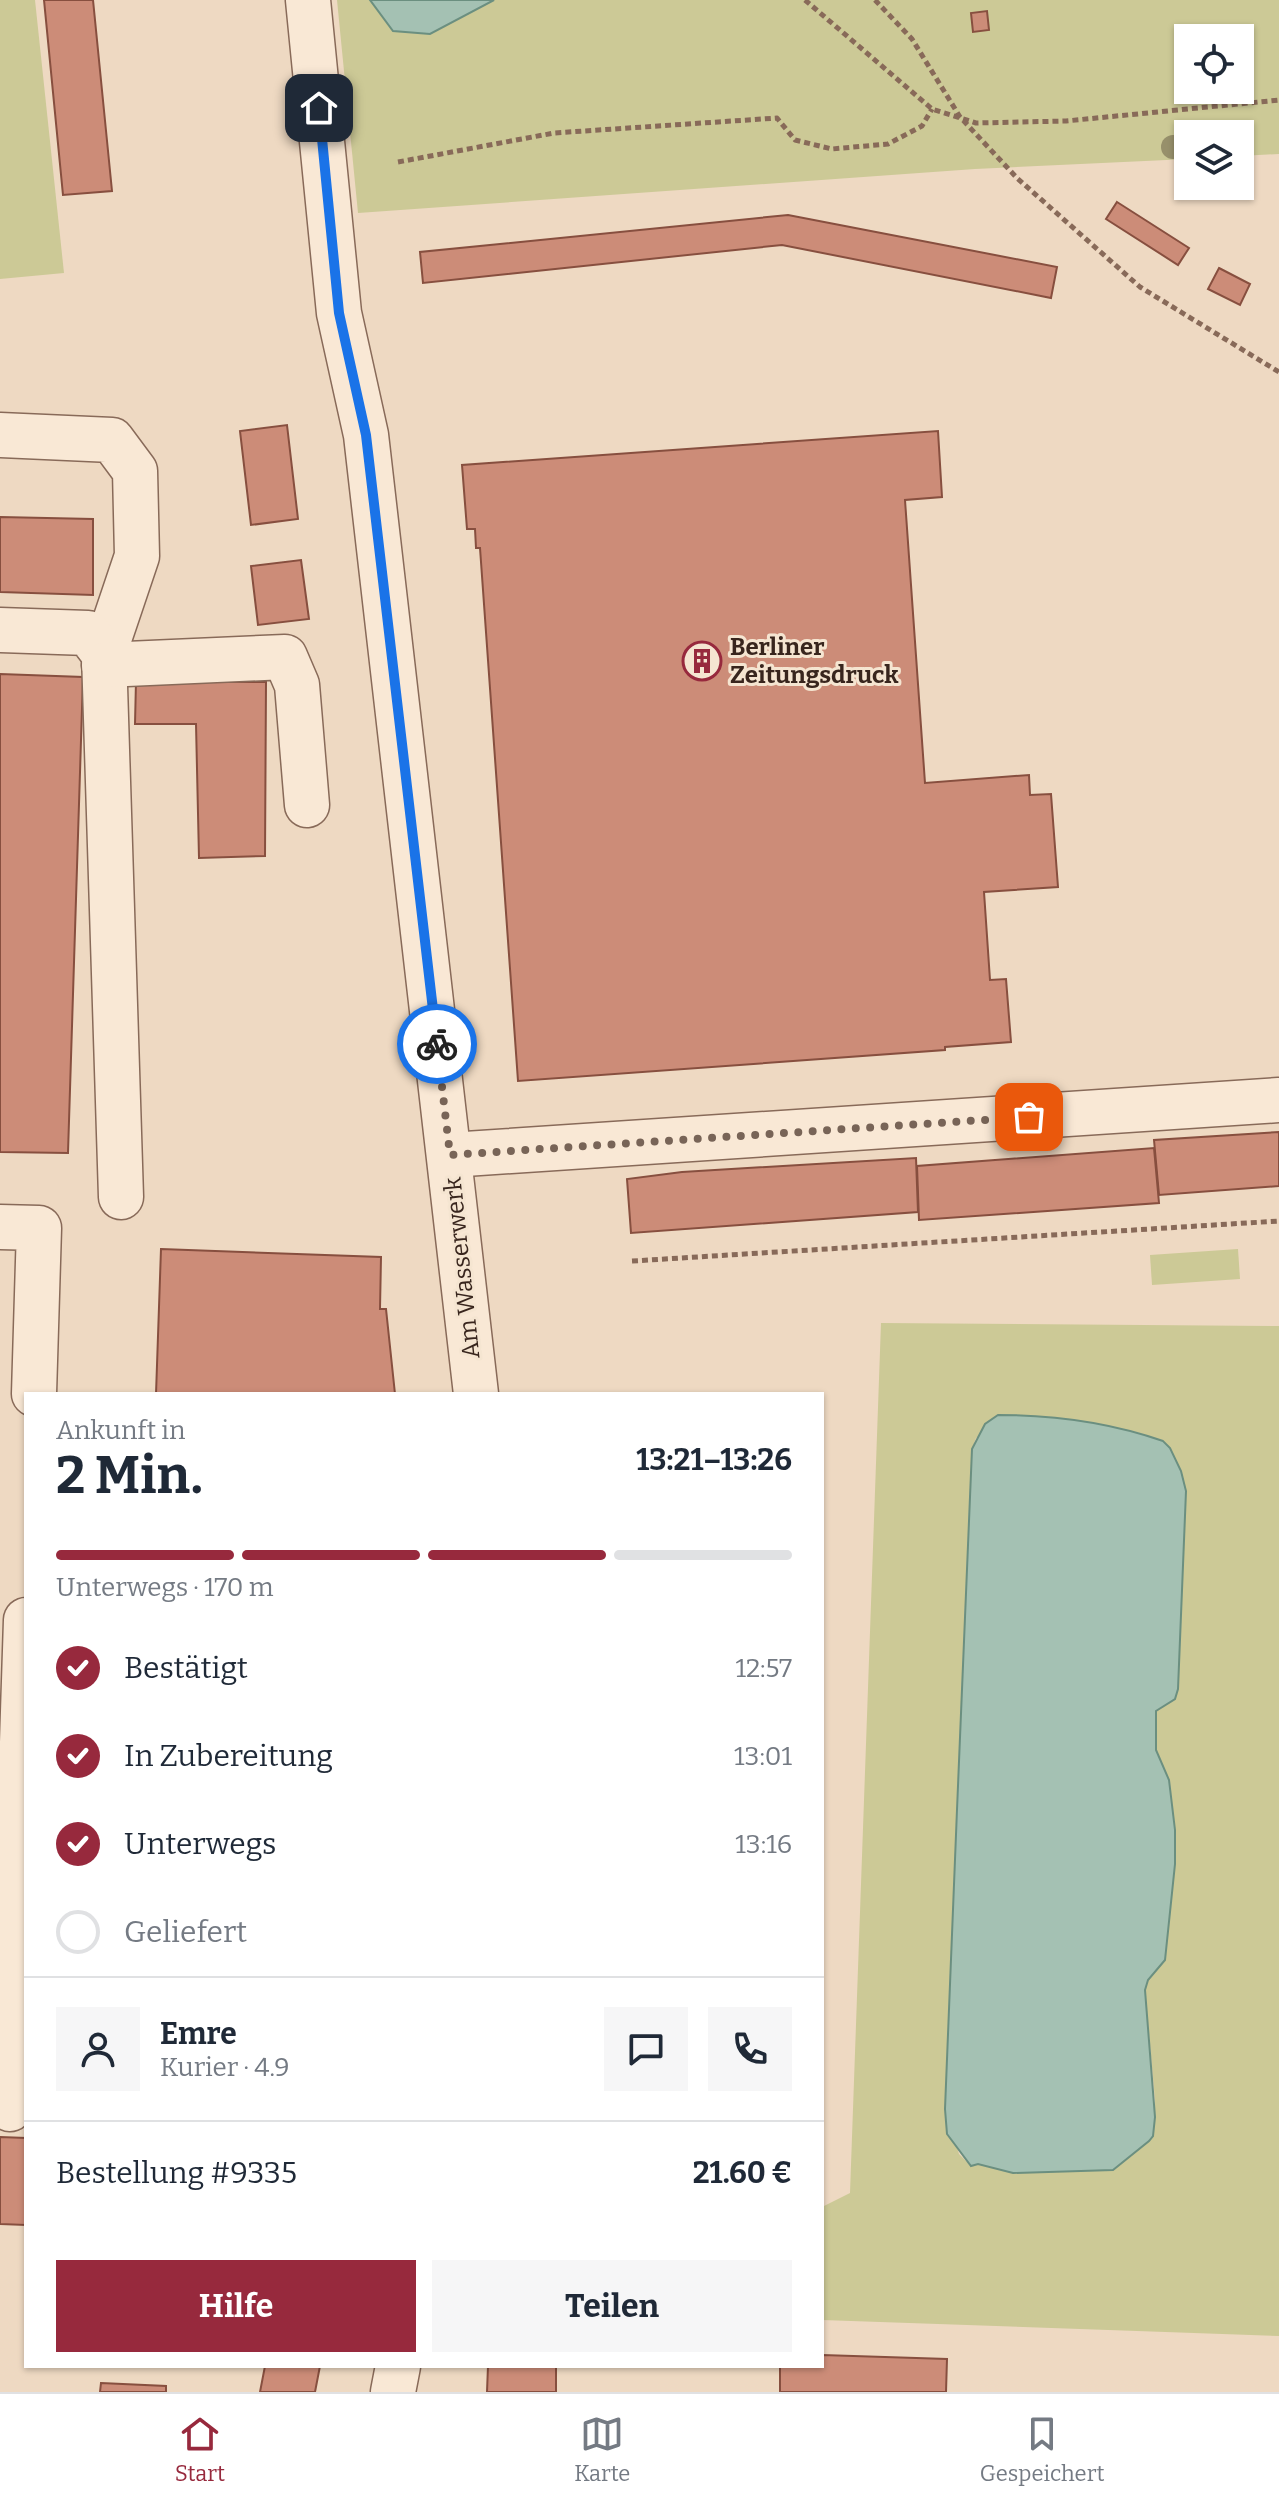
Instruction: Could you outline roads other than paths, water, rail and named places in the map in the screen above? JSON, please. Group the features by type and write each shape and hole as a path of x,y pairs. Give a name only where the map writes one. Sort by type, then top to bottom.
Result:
{"street":[{"name":"Am Wasserwerk","path":"308,0 339,313 366,435 476,1392"},
{"path":"0,435 112,440 135,471 137,556 104,660 121,1197"},
{"path":"0,630 88,633 104,660"},
{"path":"104,660 285,657 297,685 307,805"},
{"path":"450,1155 1279,1100"},
{"path":"0,1227 39,1228 34,1392"},
{"path":"10,2109 24,1681"},
{"path":"393,2392 398,2368"}],"place":[{"name":"Berliner Zeitungsdruck","path":"702,661"}]}
